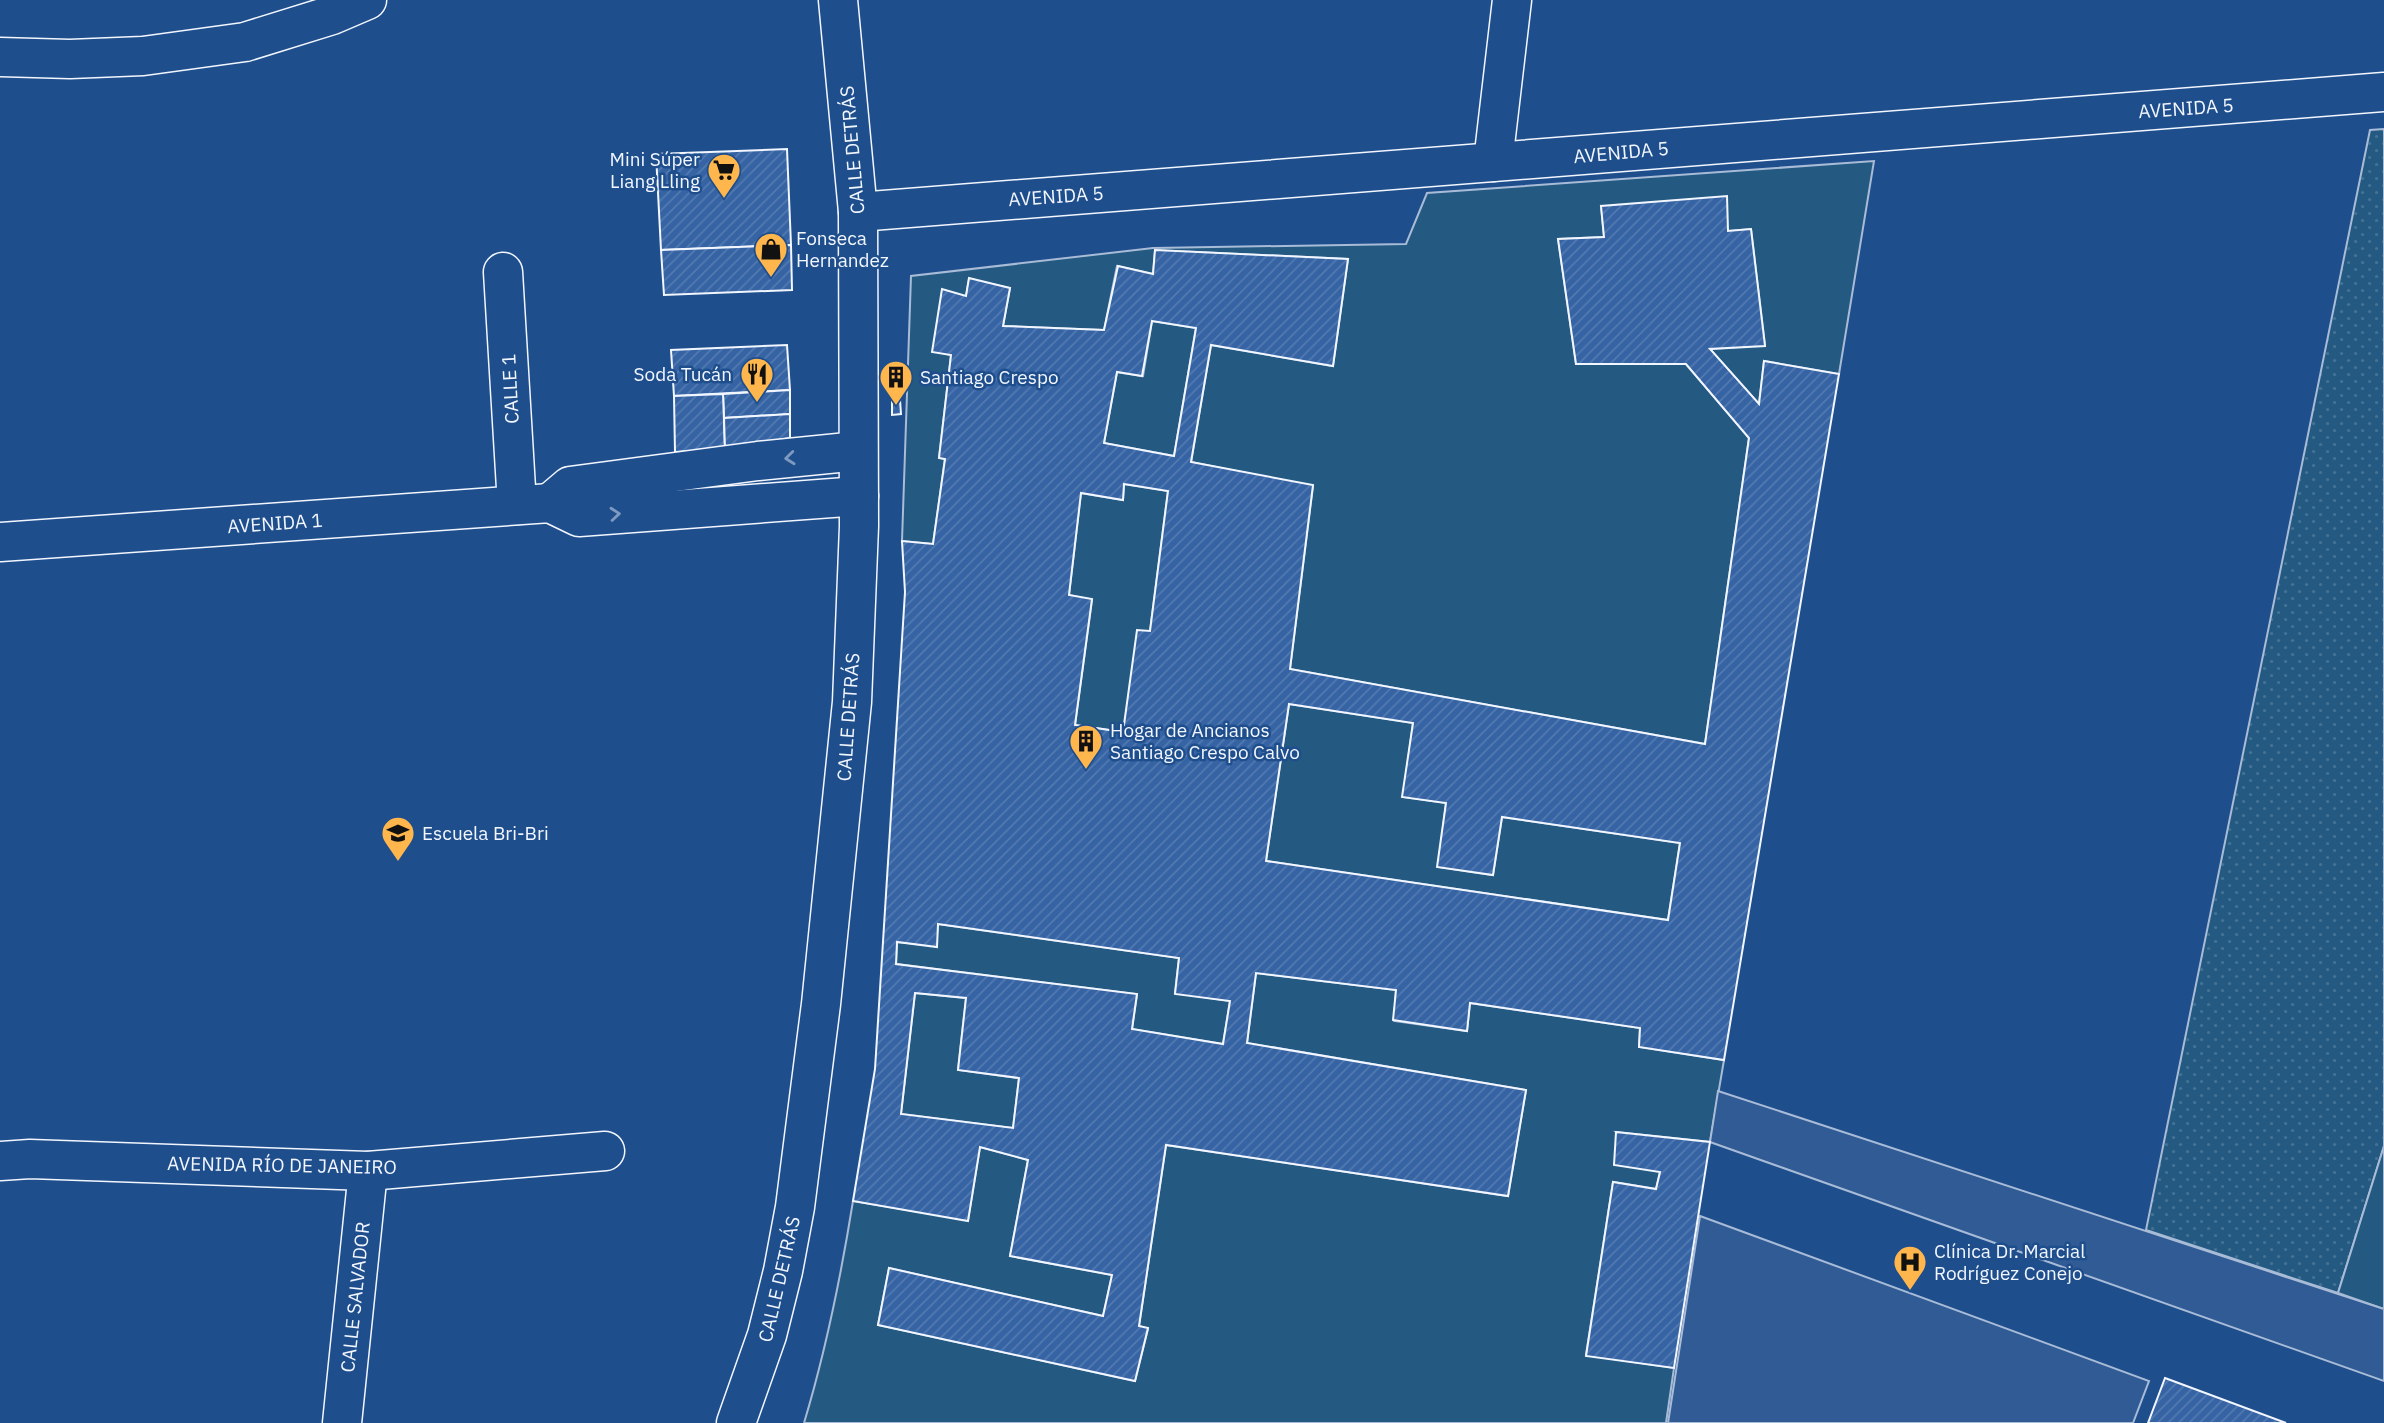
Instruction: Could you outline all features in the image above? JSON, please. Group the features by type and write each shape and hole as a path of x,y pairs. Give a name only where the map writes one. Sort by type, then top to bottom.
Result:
{"street":[{"path":"0,57 70,59 143,56 246,42 332,15 367,0"},
{"name":"CALLE DETRÁS","path":"736,1423 767,1335 795,1207 821,1004 852,702 859,496 858,212 838,0"},
{"path":"1493,162 1513,0"},
{"name":"AVENIDA 5","path":"858,212 2384,92"},
{"name":"CALLE 1","path":"503,272 533,504"},
{"name":"AVENIDA 1","path":"533,504 570,486 758,461 858,451"},
{"name":"AVENIDA 1","path":"0,542 533,504 579,517 859,496"},
{"name":"AVENIDA RÍO DE JANEIRO","path":"0,1160 43,1159 368,1171 605,1151"},
{"name":"CALLE SALVADOR","path":"342,1423 368,1171"}],"shaded area":[{"path":"2384,129 2384,1146 2338,1293 2146,1230 2370,130"},
{"path":"1874,161 1839,374 1764,361 1759,404 1710,349 1765,345 1751,229 1728,231 1601,206 1604,237 1558,239 1576,364 1686,364 1749,438 1705,744 1290,669 1313,486 1191,462 1211,345 1333,366 1348,259 1155,250 1153,274 1117,266 1104,330 1003,326 1010,288 969,279 966,296 933,351 951,355 939,458 945,459 933,544 902,541 911,276 1153,248 1406,244 1427,193"},
{"path":"1152,321 1196,328 1174,456 1104,443 1117,372 1143,376"},
{"path":"1124,484 1168,491 1150,631 1123,732 1075,725 1092,600 1069,595 1081,493 1123,500"},
{"path":"1289,704 1413,723 1403,797 1446,803 1438,867 1493,875 1502,817 1680,843 1668,920 1266,861"},
{"path":"938,924 1179,958 1175,993 1230,1001 1223,1044 1132,1029 1137,994 896,964 897,942 936,946"},
{"path":"1256,973 1396,990 1394,1021 1467,1031 1470,1003 1640,1028 1639,1047 1724,1060 1710,1142 1616,1132 1660,1172 1656,1189 1613,1182 1586,1355 1674,1368 1666,1423 804,1423 832,1313 853,1201 968,1220 980,1147 1028,1160 1010,1256 1112,1275 1103,1316 889,1268 878,1325 1135,1381 1148,1329 1139,1326 1166,1145 1508,1196 1526,1090 1247,1043"},
{"path":"915,993 966,998 958,1070 1019,1078 1013,1128 901,1114"},
{"path":"1718,1091 2384,1309 2384,1381 1710,1142"},
{"path":"2384,1146 2384,1309 2338,1293"},
{"path":"1700,1216 2149,1381 2133,1423 1668,1423"}],"building":[{"name":"Mini Súper Liang Lling","path":"787,149 791,245 661,250 656,154"},
{"name":"Hogar de Ancianos Santiago Crespo Calvo","path":"1727,196 1728,231 1751,229 1765,346 1710,349 1759,404 1764,361 1839,374 1724,1060 1639,1047 1640,1028 1470,1003 1467,1031 1393,1020 1396,990 1256,973 1247,1043 1526,1090 1508,1196 1166,1145 1139,1326 1148,1328 1135,1381 878,1325 889,1268 1103,1316 1112,1275 1010,1256 1028,1160 980,1147 968,1221 853,1201 875,1069 905,592 902,541 933,544 945,459 939,458 951,355 932,352 942,289 966,296 969,278 1010,288 1003,326 1104,330 1118,266 1153,274 1155,250 1348,259 1333,366 1211,345 1191,462 1313,485 1290,669 1705,744 1749,438 1686,364 1576,364 1558,239 1604,237 1601,206","holes":["1152,321 1196,328 1174,456 1104,443 1117,372 1142,376","1124,484 1168,491 1150,631 1137,630 1123,732 1075,725 1092,599 1069,595 1081,493 1123,500","1289,704 1413,723 1402,797 1446,803 1437,867 1493,875 1502,817 1680,843 1668,920 1266,861","938,924 1179,958 1175,994 1230,1001 1223,1044 1132,1029 1137,994 896,964 897,942 937,947","915,993 966,998 958,1070 1019,1078 1013,1128 901,1114"]},
{"path":"791,245 792,290 664,295 661,250"},
{"path":"787,345 790,390 674,396 671,350"},
{"name":"Soda Tucán","path":"790,390 790,414 724,418 723,394"},
{"path":"723,394 725,449 675,452 674,396"},
{"name":"Santiago Crespo","path":"892,400 900,400 901,414 892,415"},
{"path":"790,414 790,438 725,449 724,418"},
{"path":"1616,1132 1710,1142 1674,1368 1586,1356 1613,1182 1656,1189 1660,1172 1614,1165"},
{"path":"2165,1378 2286,1423 2148,1423"}],"place":[{"name":"Mini Súper Liang Lling","path":"724,200"},
{"name":"Fonseca Hernandez","path":"771,279"},
{"name":"Soda Tucán","path":"757,404"},
{"name":"Santiago Crespo","path":"896,407"},
{"name":"Hogar de Ancianos Santiago Crespo Calvo","path":"1086,771"},
{"name":"Escuela Bri-Bri","path":"398,863"},
{"name":"Clínica Dr. Marcial Rodríguez Conejo","path":"1910,1292"}]}
